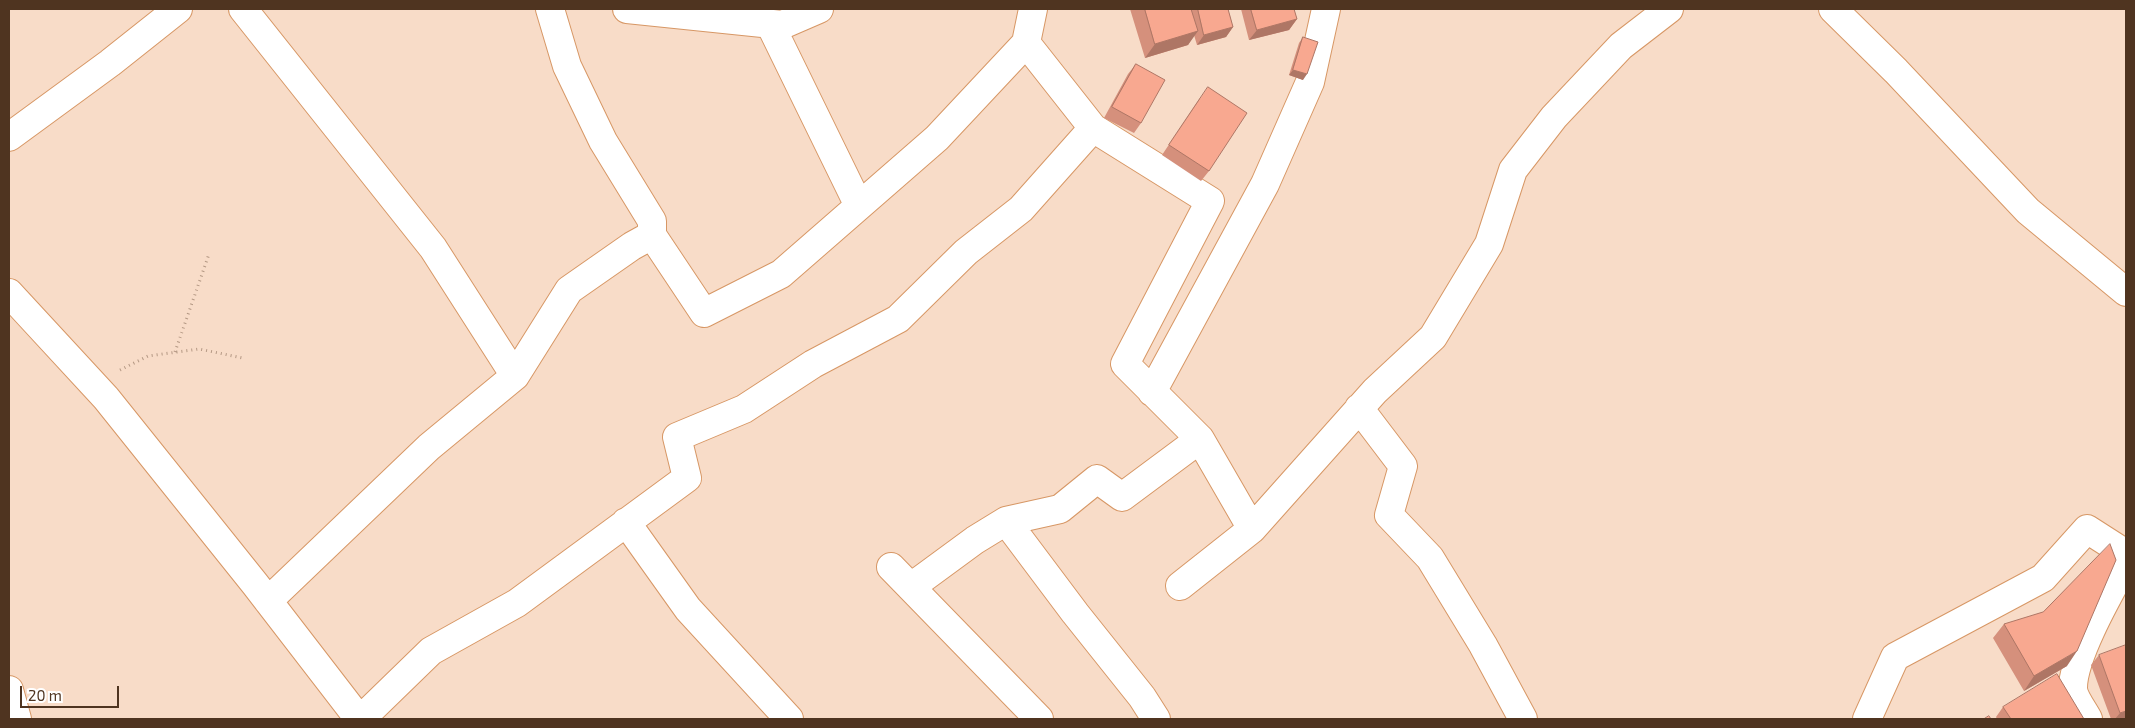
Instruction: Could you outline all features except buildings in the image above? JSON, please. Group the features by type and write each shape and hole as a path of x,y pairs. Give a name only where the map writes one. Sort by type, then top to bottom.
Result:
{"street":[{"path":"9,137 110,63 178,9"},
{"path":"244,9 434,248 515,376"},
{"path":"550,9 567,66 603,141 652,221 652,235 704,313 781,274 937,138 1026,43 1033,9"},
{"path":"627,9 782,25 819,9"},
{"path":"1152,392 1265,184 1310,82 1326,9"},
{"path":"1180,586 1252,529 1375,391 1434,337 1490,244 1513,170 1554,117 1621,46 1669,9"},
{"path":"1833,9 1896,70 2028,211 2126,292"},
{"path":"770,24 859,206"},
{"path":"1026,43 1093,128 1210,201 1125,364 1200,440 1252,529"},
{"path":"9,293 93,383 360,719 431,652 517,603 687,478 677,437 744,410 813,364 898,318 966,252 1022,209 1093,128"},
{"path":"268,601 429,447 515,376 570,290 632,246 652,235"},
{"path":"1359,408 1403,466 1389,515 1430,558 1483,645 1523,719"},
{"path":"911,587 974,540 1006,521 1060,509 1097,479 1122,497 1200,440"},
{"path":"1006,521 1142,698 1156,719"},
{"path":"626,522 688,609 789,719"},
{"path":"1867,719 1895,657 2043,578 2087,529 2126,554"},
{"path":"2088,719 2073,689 2081,656 2108,596 2126,563"},
{"path":"891,567 1039,719"},
{"path":"9,690 17,719"}],"path":[{"path":"175,352 209,254"},
{"path":"93,383 148,356 199,349 243,358"}]}
